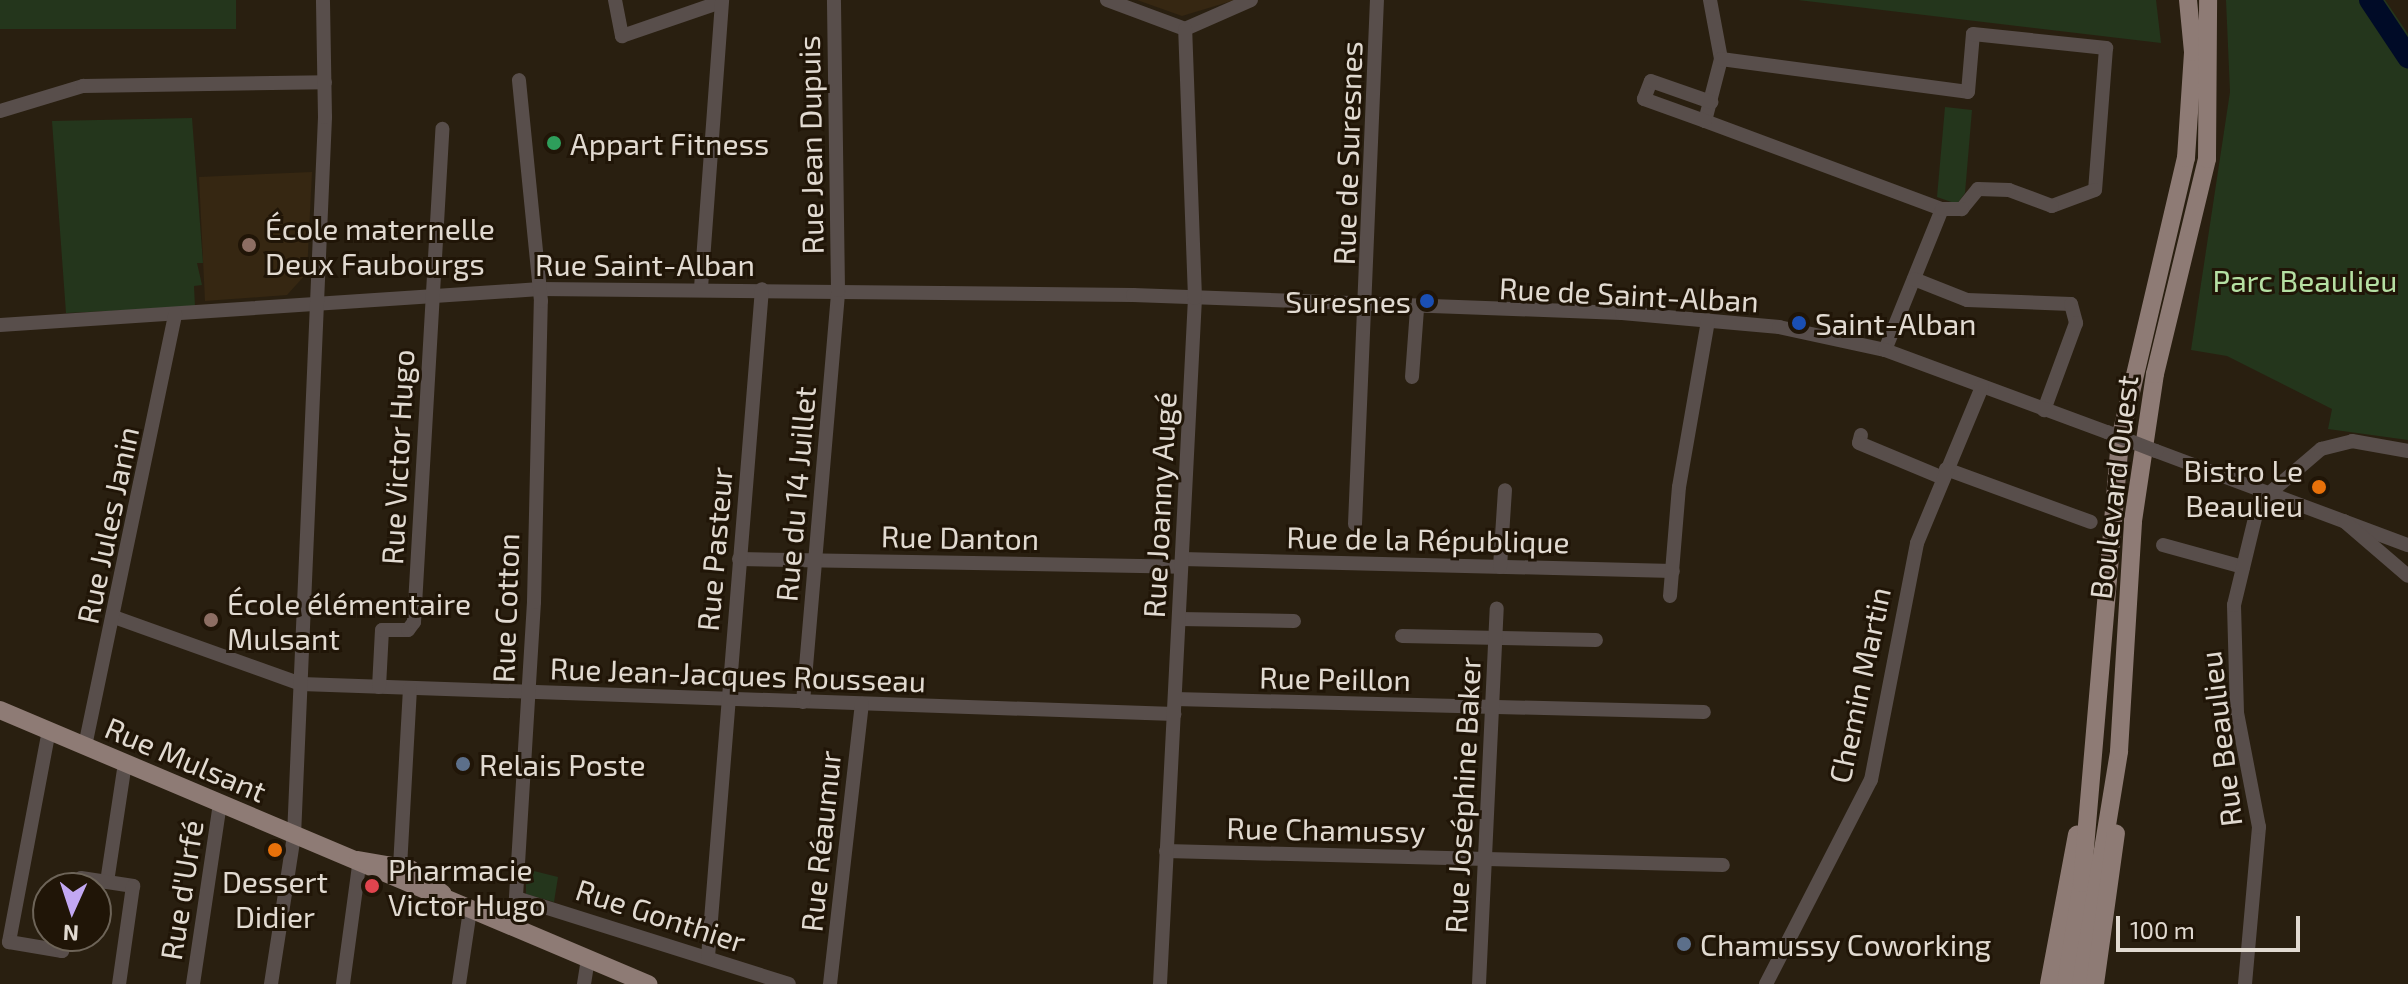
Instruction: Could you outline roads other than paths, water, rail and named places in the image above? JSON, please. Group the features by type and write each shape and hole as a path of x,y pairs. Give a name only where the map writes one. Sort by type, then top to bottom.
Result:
{"main road":[{"name":"Boulevard Ouest","path":"2066,984 2094,755 2120,439 2186,158 2193,52 2188,0"},
{"name":"Boulevard Ouest","path":"2081,984 2119,751 2133,521 2155,374 2207,159 2208,0"},
{"name":"Rue Mulsant","path":"0,710 354,863 399,873 462,906 648,984"},
{"path":"2095,984 2114,886 2119,751"},
{"path":"2049,984 2094,755"}],"street":[{"path":"271,984 294,836 325,82 323,0"},
{"path":"615,0 622,36 722,1 701,288"},
{"name":"Rue Jean Dupuis","path":"834,0 838,290"},
{"path":"1107,0 1185,29 1251,0"},
{"name":"Rue de Suresnes","path":"1355,524 1369,307 1377,0"},
{"path":"1705,121 1721,59 1710,0"},
{"name":"Rue Joanny Augé","path":"1160,984 1195,298 1185,29"},
{"path":"1711,102 1651,81 1644,99 1942,209 1962,209 1978,189 2009,190 2052,206 2095,190 2106,48 1973,34 1968,92 1721,59"},
{"name":"Rue Cotton","path":"514,929 528,694 540,289 519,80"},
{"path":"0,111 83,86 325,82"},
{"path":"433,295 442,129"},
{"path":"1885,350 1942,209"},
{"path":"1914,279 1967,300 2071,304 2076,323 2044,410"},
{"name":"Rue Saint-Alban","path":"0,325 540,289 701,288 1195,298"},
{"name":"Rue Pasteur","path":"708,957 762,289"},
{"name":"Rue du 14 Juillet","path":"803,702 838,290"},
{"name":"Rue Victor Hugo","path":"379,687 382,630 408,630 414,622 433,295"},
{"name":"Rue de Saint-Alban","path":"1195,298 1708,321 1885,350 2408,545"},
{"path":"1412,377 1417,309"},
{"name":"Rue Jules Janin","path":"85,746 175,314"},
{"path":"1670,596 1708,321"},
{"name":"Chemin Martin","path":"1766,984 1871,780 1898,617 1945,473 1982,387"},
{"path":"1861,435 1859,443 2091,522"},
{"path":"2269,494 2321,449 2352,441 2408,451"},
{"path":"1500,567 1505,490"},
{"name":"Rue Beaulieu","path":"2245,984 2259,827 2237,713 2234,605 2259,502 2269,494"},
{"path":"2344,521 2408,576"},
{"path":"2163,545 2243,567"},
{"name":"Rue Danton","path":"739,559 1182,563"},
{"name":"Rue de la République","path":"1182,563 1673,571"},
{"name":"Rue Joséphine Baker","path":"1479,984 1497,608"},
{"name":"Rue Jean-Jacques Rousseau","path":"114,617 301,684 862,704 1174,707"},
{"path":"1179,619 1294,621"},
{"path":"1402,636 1596,640"},
{"path":"399,873 410,688"},
{"name":"Rue Réaumur","path":"830,984 862,704"},
{"name":"Rue Peillon","path":"1174,707 1704,712"},
{"path":"32,946 9,942 49,730"},
{"path":"109,872 125,763"},
{"name":"Rue d'Urfé","path":"193,984 220,804"},
{"name":"Rue Chamussy","path":"1166,851 1723,865"},
{"path":"343,984 354,863"},
{"path":"112,883 133,886 119,984"},
{"name":"Rue Gonthier","path":"516,898 789,984"},
{"path":"459,984 462,906"},
{"path":"584,984 588,958"}],"waterway":[{"path":"2370,0 2408,57"}],"place":[{"name":"Appart Fitness","path":"554,143"},
{"name":"École maternelle Deux Faubourgs","path":"249,245"},
{"name":"Suresnes","path":"1427,301"},
{"name":"Saint-Alban","path":"1799,323"},
{"name":"Bistro Le Beaulieu","path":"2319,487"},
{"name":"École élémentaire Mulsant","path":"211,620"},
{"name":"Relais Poste","path":"463,764"},
{"name":"Dessert Didier","path":"275,850"},
{"name":"Pharmacie Victor Hugo","path":"372,886"},
{"name":"Chamussy Coworking","path":"1684,944"}],"park label":[{"name":"Parc Beaulieu","path":"2305,280"}]}
